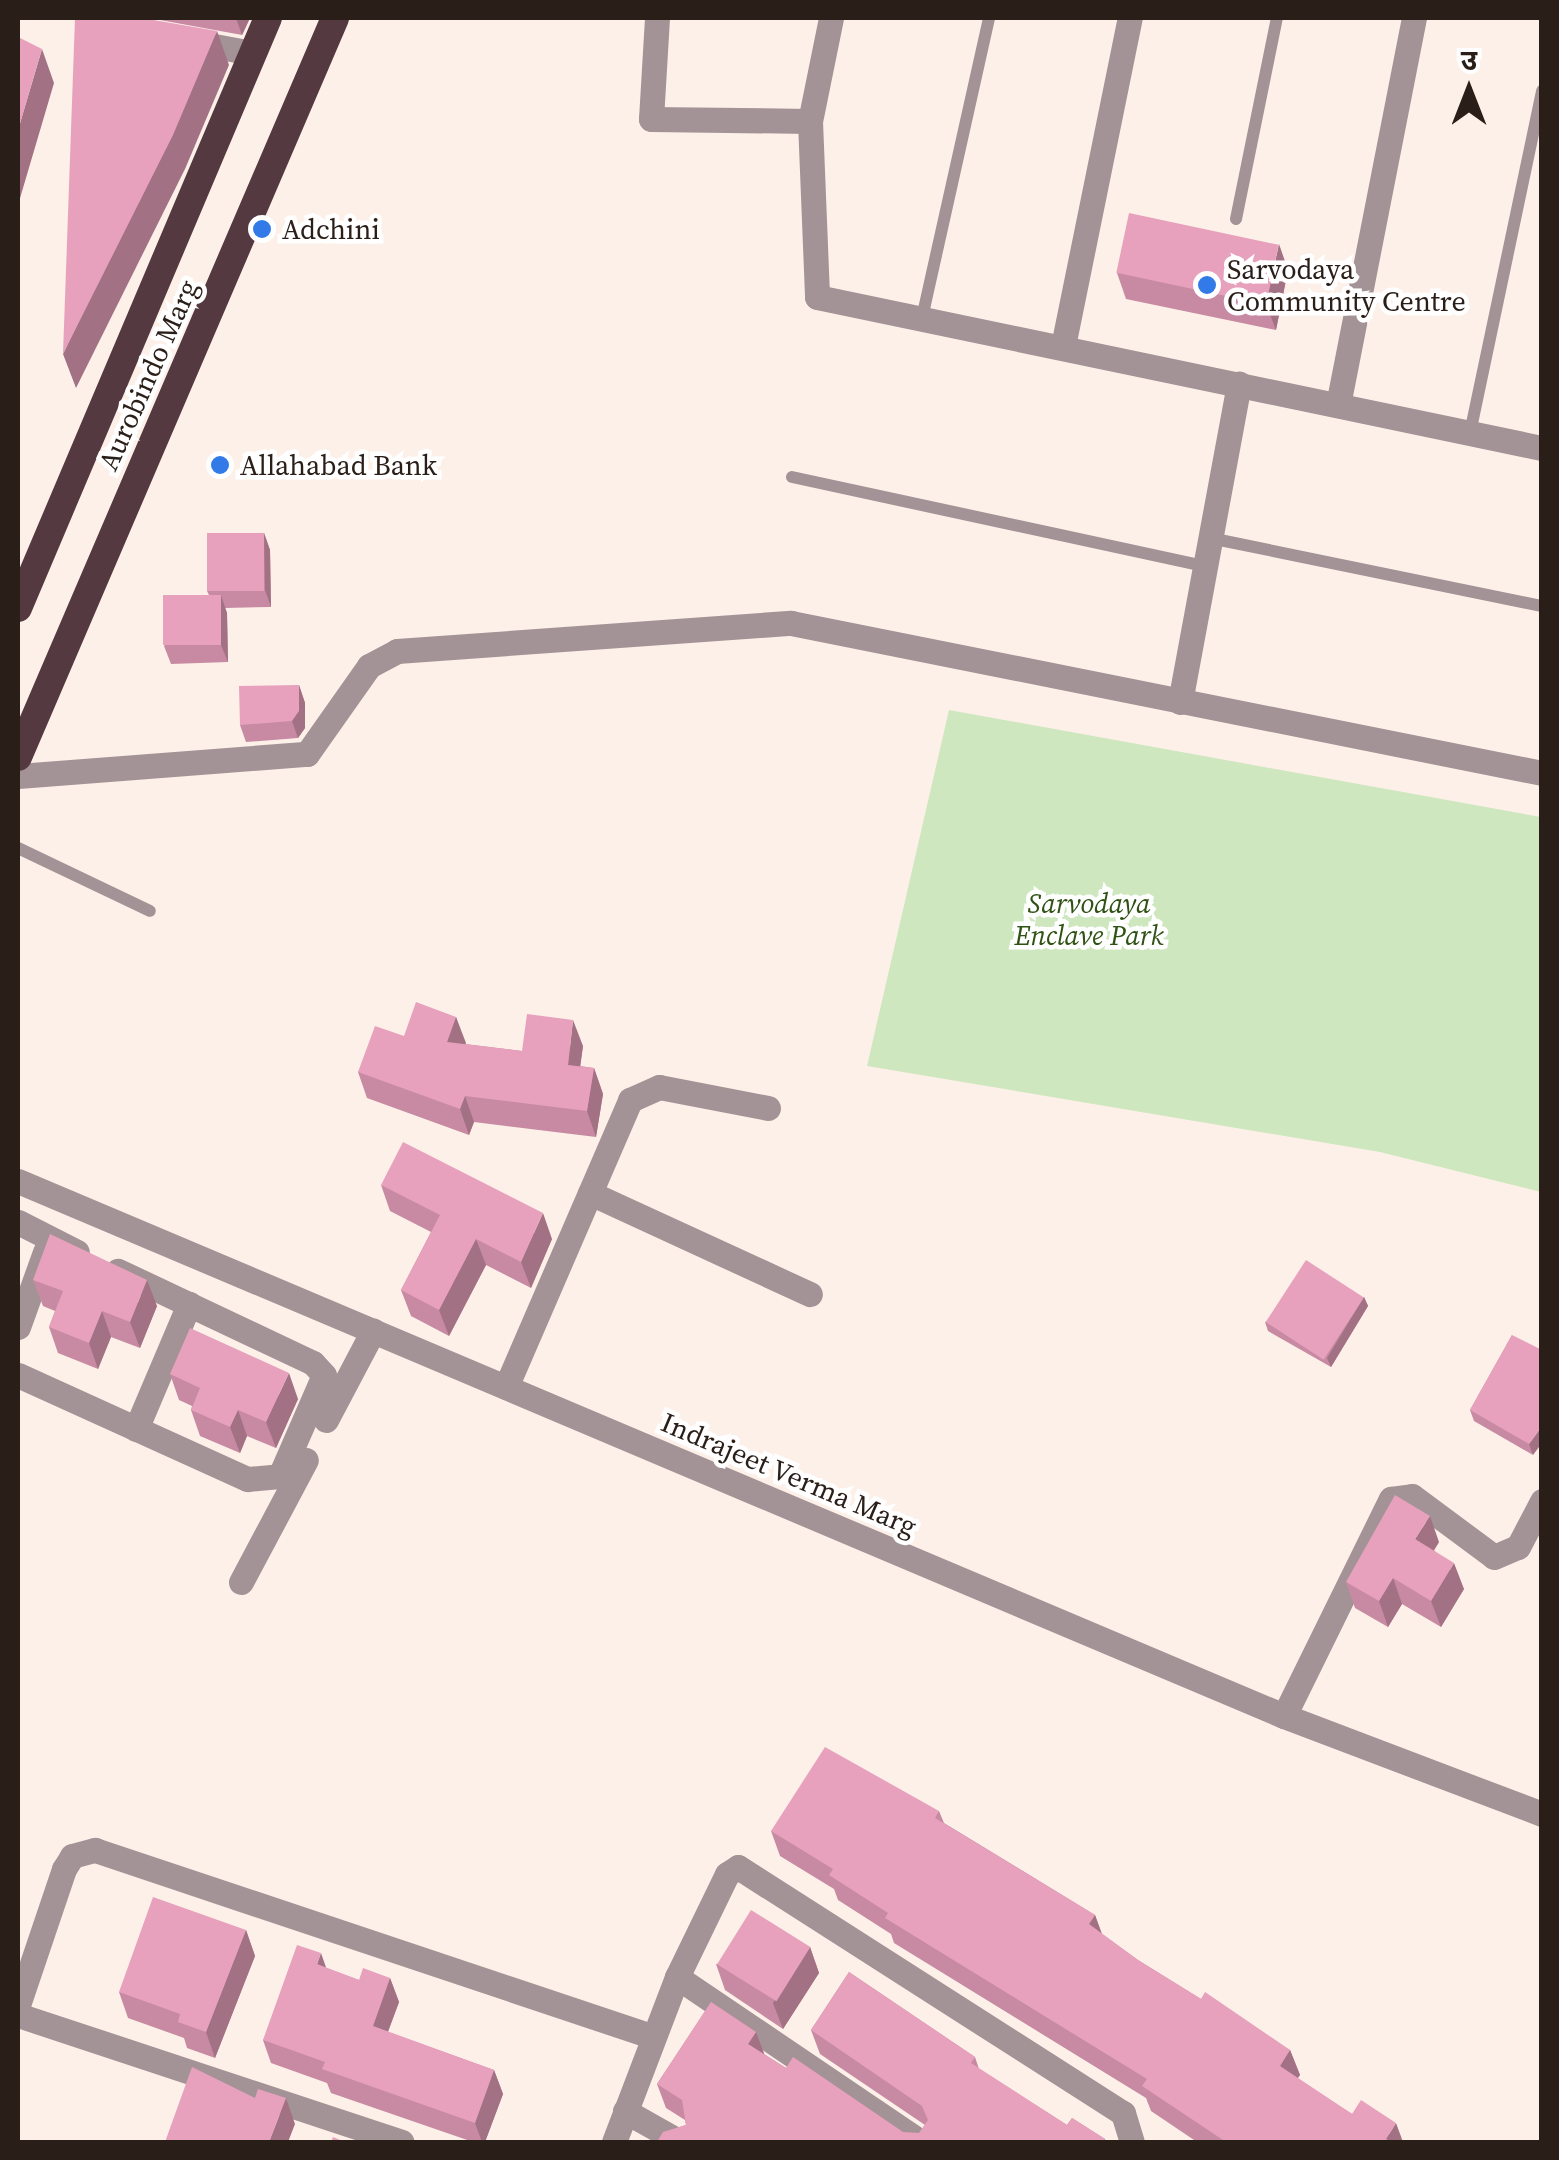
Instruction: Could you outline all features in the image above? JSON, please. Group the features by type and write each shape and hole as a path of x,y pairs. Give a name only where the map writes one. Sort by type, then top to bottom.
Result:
{"highway":[{"name":"Aurobindo Marg","path":"18,608 268,18"},
{"name":"Aurobindo Marg","path":"18,757 334,18"}],"street":[{"path":"658,18 651,120 810,121"},
{"path":"831,18 810,121 817,297 1542,448"},
{"path":"1063,346 1130,18"},
{"path":"1338,405 1414,18"},
{"path":"162,36 252,53"},
{"path":"1180,702 1238,382"},
{"path":"18,776 307,754 369,666 396,651 791,622 1542,773"},
{"path":"506,1387 630,1100 644,1089 768,1108"},
{"name":"Indrajeet Verma Marg","path":"18,1181 1284,1716 1542,1814"},
{"path":"590,1193 810,1294"},
{"path":"18,1327 60,1243 86,1210"},
{"path":"18,1222 313,1363 325,1386 280,1476 265,1482 18,1375"},
{"path":"136,1429 189,1304"},
{"path":"241,1582 372,1331"},
{"path":"1284,1716 1391,1499 1412,1496 1494,1557 1518,1547 1542,1501"},
{"path":"18,2005 64,1869 72,1856 95,1850 651,2036"},
{"path":"614,2142 651,2036 727,1874 749,1870 1123,2112 1132,2142"},
{"path":"676,1977 920,2142"},
{"path":"18,2015 400,2142"},
{"path":"625,2111 680,2142"}],"lane":[{"path":"922,318 990,18"},
{"path":"1236,219 1277,18"},
{"path":"1470,433 1542,90"},
{"path":"792,477 1205,566"},
{"path":"1210,538 1542,606"},
{"path":"18,848 150,911"}],"green space":[{"name":"Sarvodaya Enclave Park","path":"949,710 1541,817 1541,1192 1380,1152 867,1066"}],"building":[{"path":"75,18 142,18 217,31 173,135 63,354"},
{"path":"18,37 42,49 18,130"},
{"path":"1129,213 1279,245 1266,304 1116,273"},
{"path":"207,533 264,533 264,591 207,591"},
{"path":"163,595 221,595 221,645 163,645"},
{"path":"299,685 299,711 292,721 240,725 239,686"},
{"path":"416,1002 456,1017 447,1042 522,1051 527,1014 573,1020 568,1065 594,1068 587,1111 465,1096 460,1109 358,1072 375,1026 404,1036"},
{"path":"403,1142 543,1213 521,1262 476,1239 439,1310 401,1290 440,1215 381,1185"},
{"path":"50,1234 147,1280 130,1322 102,1311 89,1343 49,1327 63,1291 33,1280"},
{"path":"1306,1260 1364,1298 1324,1360 1266,1322"},
{"path":"190,1328 289,1373 266,1422 238,1410 230,1427 191,1410 200,1388 170,1374"},
{"path":"1512,1335 1542,1350 1542,1426 1529,1444 1470,1410"},
{"path":"1395,1495 1430,1516 1415,1539 1454,1563 1431,1601 1393,1578 1379,1601 1346,1582"},
{"path":"825,1747 939,1811 935,1818 1095,1915 1089,1924 1138,1960 1201,1999 1205,1992 1290,2050 1280,2066 1352,2114 1361,2100 1396,2123 1386,2139 1392,2142 1226,2142 1142,2086 1147,2079 885,1918 888,1913 829,1875 833,1869 771,1831"},
{"path":"153,1897 246,1930 206,2032 178,2022 180,2014 119,1992"},
{"path":"751,1910 810,1947 776,2001 717,1964"},
{"path":"297,1945 321,1953 317,1964 359,1980 363,1968 390,1978 373,2026 494,2070 475,2123 322,2069 325,2062 263,2040"},
{"path":"849,1972 975,2057 971,2063 1067,2125 1072,2118 1105,2139 657,2142 663,2132 686,2125 682,2100 657,2084 711,2002 756,2032 748,2044 786,2068 793,2057 903,2132 919,2133 928,2120 922,2106 811,2030"},
{"path":"192,2067 255,2098 258,2089 286,2098 269,2142 165,2142"}],"place":[{"name":"Adchini","path":"262,229"},
{"name":"Sarvodaya Community Centre","path":"1207,285"},
{"name":"Allahabad Bank","path":"220,465"}]}
